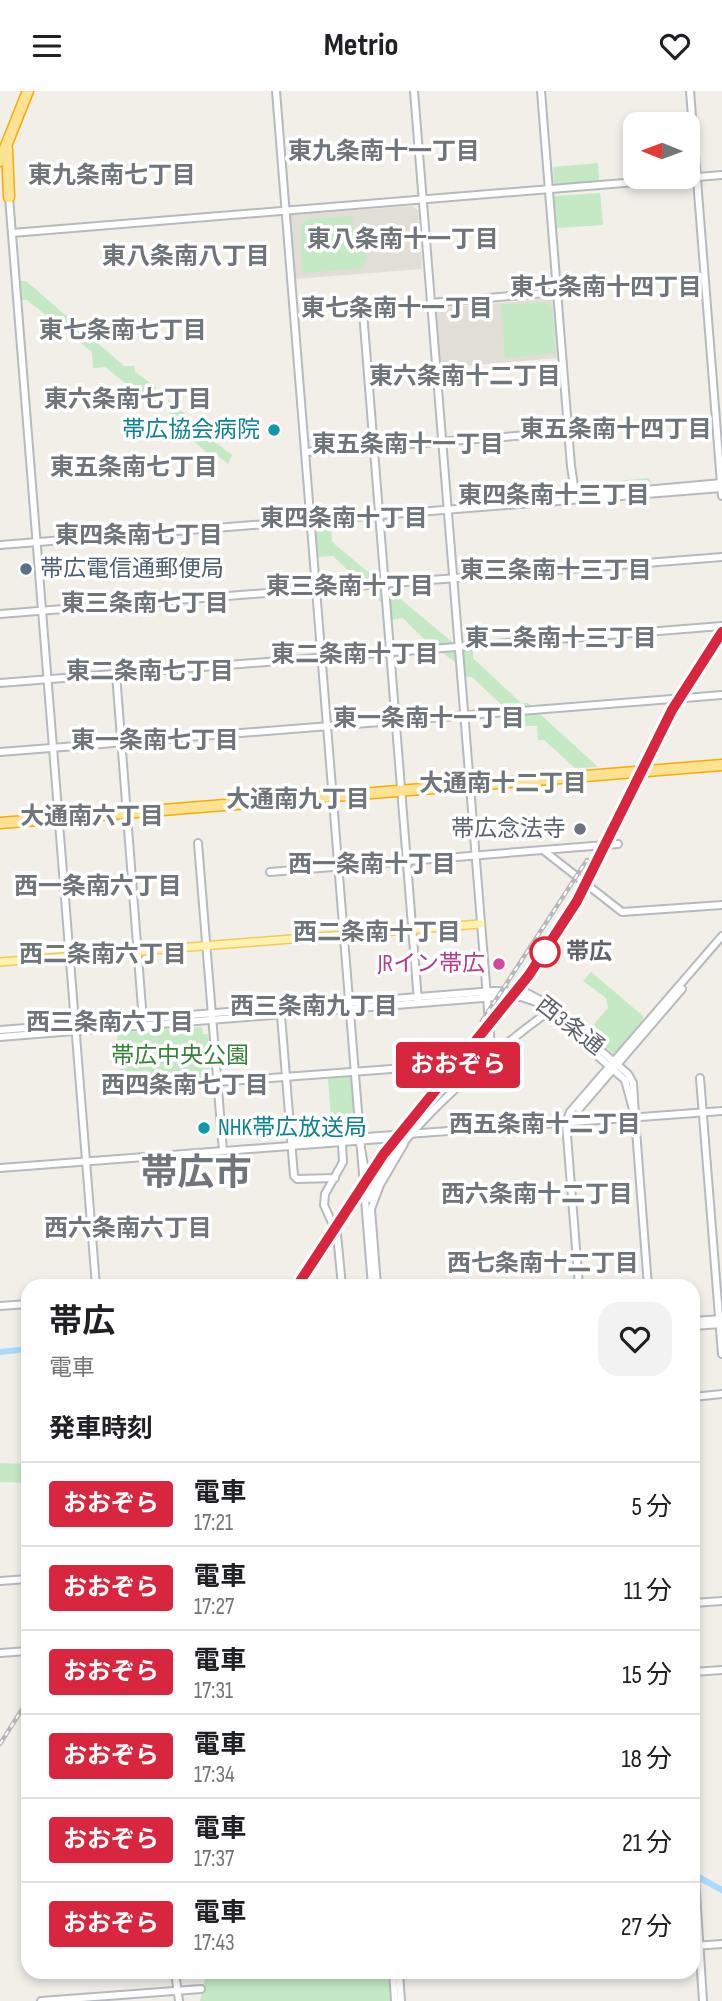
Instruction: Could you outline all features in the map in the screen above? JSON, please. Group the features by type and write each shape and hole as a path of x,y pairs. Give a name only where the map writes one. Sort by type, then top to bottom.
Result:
{"highway":[{"path":"0,161 26,91"},
{"path":"3,147 9,197"},
{"path":"0,190 9,197"},
{"path":"0,823 722,765"}],"main road":[{"path":"0,962 480,924"}],"street":[{"path":"276,91 354,1071 373,1279"},
{"path":"414,91 492,1059"},
{"path":"541,91 573,482 583,498"},
{"path":"690,91 692,112"},
{"path":"700,177 722,175"},
{"path":"12,233 623,184"},
{"path":"698,189 722,496"},
{"path":"9,197 95,1279"},
{"path":"431,303 557,292"},
{"path":"363,312 418,1000"},
{"path":"305,452 568,432"},
{"path":"0,545 379,516 722,485"},
{"path":"0,614 722,557"},
{"path":"0,683 722,626"},
{"path":"116,674 143,1022"},
{"path":"0,752 722,695"},
{"path":"198,843 223,1151"},
{"path":"270,872 618,844"},
{"path":"543,850 622,912 722,905"},
{"path":"578,1279 566,1123 722,936"},
{"path":"614,1064 722,943"},
{"name":"西3条通","path":"486,995 510,990 534,995 633,1083 647,1279"},
{"name":"西3条通","path":"0,1037 143,1022 486,995 521,997 548,1012 614,1064"},
{"name":"西3条通","path":"212,1017 281,1015 349,1006"},
{"path":"369,1199 398,1147 465,1079 548,1012"},
{"path":"281,1015 295,1178 335,1178"},
{"name":"西3条通","path":"0,1030 75,1028"},
{"path":"217,1083 444,1065 465,1079"},
{"path":"700,1078 722,1354"},
{"path":"0,1168 223,1151 291,1145 298,1142 360,1140 722,1111"},
{"path":"291,1145 299,1147 342,1144 360,1140"},
{"path":"360,1140 371,1209 374,1279"},
{"path":"371,1209 380,1185 404,1143"},
{"path":"341,1279 337,1234 324,1205 325,1194 343,1162 342,1144"},
{"path":"0,1306 21,1304"},
{"path":"700,1324 721,1322"},
{"path":"700,1396 722,1394"},
{"path":"0,1581 21,1580"},
{"path":"700,1603 722,1601"},
{"path":"0,1651 21,1650"},
{"path":"700,1671 722,1669"},
{"path":"700,1946 722,1944"},
{"path":"700,1974 703,2001"},
{"path":"177,1979 179,2001"},
{"path":"393,1979 395,2001"},
{"path":"399,1979 401,2001"},
{"path":"41,2001 201,1989"}],"shaded area":[{"path":"412,206 418,210 422,269 295,279 290,215"},
{"path":"553,298 558,358 440,368 436,309"}],"green space":[{"path":"598,163 599,181 554,184 553,167"},
{"path":"600,193 603,225 557,228 554,196"},
{"path":"352,216 354,232 367,258 362,268 303,273 300,228 307,219"},
{"path":"20,281 26,281 124,366 134,366 135,372 156,387 158,404 143,393 139,394 105,367 93,368 92,352 27,300 22,300"},
{"path":"545,302 552,308 555,353 505,358 501,305"},
{"path":"168,399 198,425 197,428 232,455 228,464 218,456 212,457 178,428 171,428"},
{"path":"648,478 651,482 648,487 582,493 577,485"},
{"path":"331,524 332,542 463,651 473,650 473,658 521,703 528,703 598,767 575,768 544,740 538,740 537,726 524,726 472,677 464,677 463,661 455,662 427,642 403,618 391,620 389,603 381,602 333,556 316,557 314,525"},
{"path":"591,972 643,1016 643,1021 614,1054 587,1032 608,1008 606,998 583,981"},
{"name":"帯広中央公園","path":"202,1027 203,1034 208,1034 210,1081 121,1088 117,1033"},
{"path":"351,1077 354,1117 331,1119 328,1078"},
{"path":"0,1463 21,1464 21,1483 0,1482"},
{"path":"205,1979 388,1979 390,2001 200,2001"}],"waterway":[{"path":"0,1352 21,1350"},
{"path":"700,1878 722,1890"}],"railway":[{"path":"655,742 722,632"},
{"path":"302,1279 383,1155 529,975 577,900 659,735"},
{"path":"482,1021 587,860"},
{"path":"0,1744 21,1711"}],"train":[{"name":"おおぞら","path":"302,1279 383,1155 511,1001 529,975 577,901 672,710 722,632"}],"place":[{"name":"帯広協会病院","path":"274,430"},
{"name":"帯広電信通郵便局","path":"26,569"},
{"name":"帯広念法寺","path":"580,829"},
{"name":"帯広","path":"545,952"},
{"name":"JRイン帯広","path":"499,964"},
{"name":"NHK帯広放送局","path":"204,1128"}],"district":[{"name":"東九条南十一丁目","path":"384,151"},
{"name":"東九条南七丁目","path":"112,175"},
{"name":"東八条南十一丁目","path":"403,239"},
{"name":"東八条南八丁目","path":"186,256"},
{"name":"東七条南十四丁目","path":"606,287"},
{"name":"東七条南十一丁目","path":"397,308"},
{"name":"東七条南七丁目","path":"123,330"},
{"name":"東六条南十二丁目","path":"465,376"},
{"name":"東六条南七丁目","path":"128,399"},
{"name":"東五条南十四丁目","path":"616,429"},
{"name":"東五条南十一丁目","path":"408,444"},
{"name":"東五条南七丁目","path":"134,467"},
{"name":"東四条南十三丁目","path":"554,495"},
{"name":"東四条南十丁目","path":"344,518"},
{"name":"東四条南七丁目","path":"139,535"},
{"name":"東三条南十三丁目","path":"556,570"},
{"name":"東三条南十丁目","path":"350,586"},
{"name":"東三条南七丁目","path":"145,603"},
{"name":"東二条南十三丁目","path":"561,638"},
{"name":"東二条南十丁目","path":"355,654"},
{"name":"東二条南七丁目","path":"150,671"},
{"name":"東一条南十一丁目","path":"429,718"},
{"name":"東一条南七丁目","path":"155,740"},
{"name":"大通南十二丁目","path":"503,783"},
{"name":"大通南九丁目","path":"298,799"},
{"name":"大通南六丁目","path":"92,816"},
{"name":"西一条南十丁目","path":"372,864"},
{"name":"西一条南六丁目","path":"98,886"},
{"name":"西二条南十丁目","path":"377,932"},
{"name":"西二条南六丁目","path":"103,954"},
{"name":"西三条南九丁目","path":"314,1006"},
{"name":"西三条南六丁目","path":"110,1022"},
{"name":"西四条南七丁目","path":"185,1085"},
{"name":"西五条南十二丁目","path":"545,1124"},
{"name":"帯広市","path":"196,1174"},
{"name":"西六条南十二丁目","path":"537,1194"},
{"name":"西六条南六丁目","path":"128,1228"},
{"name":"西七条南十二丁目","path":"543,1263"}]}
